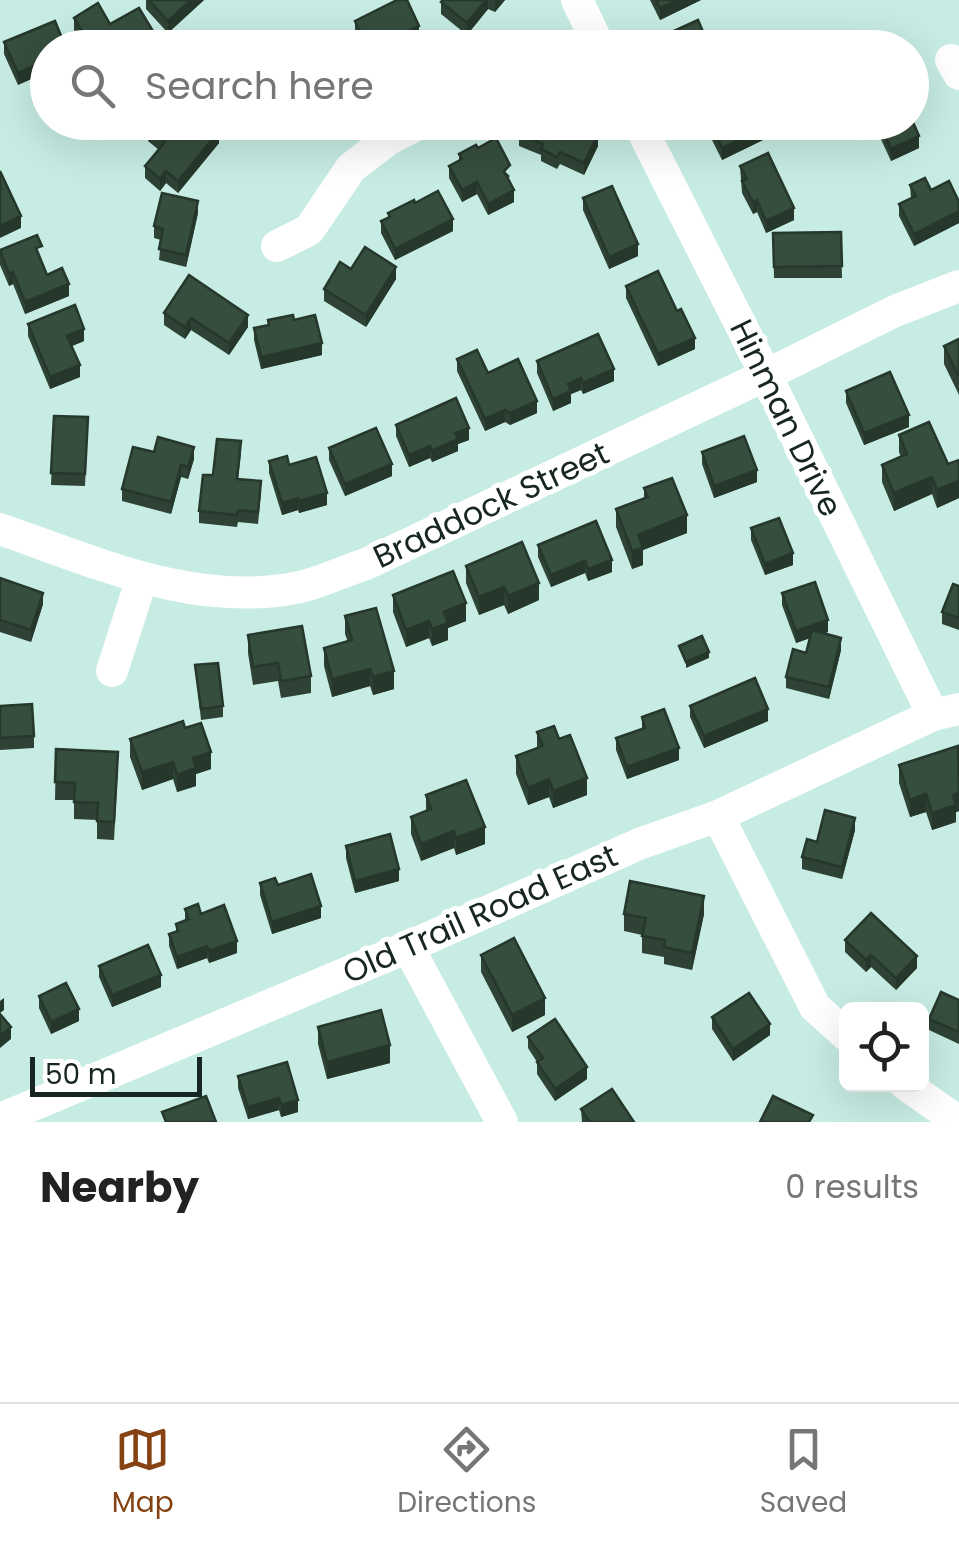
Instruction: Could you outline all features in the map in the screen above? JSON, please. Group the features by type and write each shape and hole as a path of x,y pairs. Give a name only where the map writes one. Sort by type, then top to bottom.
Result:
{"street":[{"path":"577,0 586,30"},
{"path":"277,246 308,230 351,168 390,140"},
{"name":"Hinman Drive","path":"647,140 766,375 946,712"},
{"name":"Braddock Street","path":"0,529 142,578 228,594 300,586 366,564 766,375 894,310 959,286"},
{"path":"112,671 142,578"},
{"name":"Old Trail Road East","path":"0,1119 408,947 639,844 718,816 946,712"},
{"path":"718,816 814,1007 839,1030"},
{"path":"408,947 502,1122"},
{"path":"916,1092 959,1122"}],"building":[{"path":"149,0 191,0 168,21"},
{"path":"397,0 407,0 419,26 411,30 359,30 355,21"},
{"path":"443,0 486,0 467,23"},
{"path":"656,0 678,0 660,8"},
{"path":"98,3 110,24 139,8 152,30 81,30 74,18"},
{"path":"698,20 702,30 676,30"},
{"path":"55,21 59,30 33,30"},
{"path":"30,31 30,68 18,73 4,42"},
{"path":"162,140 212,140 178,181 166,171 160,179 145,166 165,142"},
{"path":"497,140 510,165 504,171 514,190 488,204 477,182 462,190 449,166 462,159 459,154 476,145 478,148"},
{"path":"533,140 595,140 584,163 560,152 557,157 541,149 543,144"},
{"path":"718,140 738,140 722,148"},
{"path":"887,140 910,140 891,149"},
{"path":"768,153 794,208 766,221 757,200 753,202 742,181 747,179 740,166"},
{"path":"0,171 21,216 0,226"},
{"path":"925,178 931,190 949,181 959,211 914,234 899,204 916,196 910,185"},
{"path":"612,186 638,244 609,257 583,198"},
{"path":"438,191 453,219 395,249 381,221 390,217 388,213"},
{"path":"162,193 198,201 186,255 159,249 163,229 154,226"},
{"path":"841,232 842,266 774,267 773,233"},
{"path":"37,235 42,246 36,248 47,275 62,268 69,284 25,302 0,250"},
{"path":"365,247 396,267 366,315 324,289 340,262 351,269"},
{"path":"658,271 695,338 658,354 626,286"},
{"path":"189,275 248,315 229,343 191,318 185,327 164,313"},
{"path":"75,305 84,329 67,336 80,365 50,377 28,324"},
{"path":"293,315 294,320 315,315 322,343 261,357 254,328 269,325 268,320"},
{"path":"598,334 614,369 583,383 581,378 568,384 571,391 553,399 537,361"},
{"path":"959,339 959,377 944,346"},
{"path":"477,350 488,373 518,359 537,401 485,419 457,359"},
{"path":"890,372 909,415 864,433 846,391"},
{"path":"456,398 469,428 455,433 458,439 432,451 430,446 409,455 396,425"},
{"path":"54,416 88,417 85,474 51,473"},
{"path":"929,422 948,464 959,460 959,481 937,490 932,477 894,493 882,465 907,454 899,435"},
{"path":"376,428 392,464 345,484 329,448"},
{"path":"744,436 757,470 714,486 702,452"},
{"path":"158,437 194,447 188,467 181,465 171,502 122,489 133,447 154,452"},
{"path":"217,439 241,441 237,479 261,481 258,512 238,510 237,515 199,511 203,475 213,475"},
{"path":"287,456 289,465 316,457 327,493 282,503 269,461"},
{"path":"672,478 687,515 638,535 643,548 632,551 616,509 648,497 644,488"},
{"path":"779,518 793,553 765,564 751,528"},
{"path":"596,521 612,560 588,569 585,561 551,575 538,545"},
{"path":"522,542 539,583 508,596 504,587 479,597 466,566"},
{"path":"453,571 466,603 444,612 448,623 432,629 429,621 406,630 393,595"},
{"path":"0,578 43,593 31,630 0,620"},
{"path":"815,582 828,620 796,631 782,593"},
{"path":"953,584 959,586 959,618 942,612"},
{"path":"376,608 394,671 373,677 370,669 332,679 324,648 352,640 345,616"},
{"path":"302,626 311,676 281,681 278,663 253,667 248,635"},
{"path":"812,630 841,638 829,687 786,677 793,649 806,653"},
{"path":"702,636 709,652 686,662 679,646"},
{"path":"218,663 223,706 201,709 195,665"},
{"path":"755,678 768,709 704,736 690,706"},
{"path":"32,704 34,736 0,738 0,706"},
{"path":"664,709 679,748 627,767 616,738 645,728 642,717"},
{"path":"183,721 185,728 201,723 211,752 193,758 196,768 177,775 173,762 142,772 130,739"},
{"path":"554,726 559,739 570,735 587,778 553,791 549,779 528,788 516,756 543,746 537,732"},
{"path":"958,746 959,793 953,795 956,805 932,813 926,794 910,800 899,765"},
{"path":"56,749 118,752 114,822 97,821 98,803 74,802 75,783 55,782"},
{"path":"466,780 485,827 456,838 454,831 421,844 411,817 431,809 426,795"},
{"path":"825,810 855,818 842,867 802,857 807,839 817,842"},
{"path":"390,834 399,869 355,881 346,846"},
{"path":"311,874 321,906 272,922 260,883 275,878 278,885"},
{"path":"630,881 704,896 692,953 664,947 665,940 642,936 646,918 624,914"},
{"path":"198,904 201,914 224,905 237,941 177,957 169,934 178,931 176,924 189,919 185,909"},
{"path":"871,913 917,956 896,978 871,955 866,960 845,940"},
{"path":"514,938 545,998 512,1015 481,955"},
{"path":"148,945 161,975 112,995 99,966"},
{"path":"66,983 79,1009 51,1022 39,996"},
{"path":"941,992 959,1000 959,1032 929,1019"},
{"path":"749,993 770,1024 733,1049 712,1017"},
{"path":"381,1010 390,1045 327,1062 318,1027"},
{"path":"0,1014 11,1027 0,1036"},
{"path":"555,1019 587,1067 555,1089 537,1062 543,1058 528,1037"},
{"path":"287,1062 298,1100 281,1105 279,1098 248,1107 238,1076"},
{"path":"612,1089 634,1122 590,1122 581,1109"},
{"path":"206,1096 216,1122 166,1122 162,1112"},
{"path":"773,1096 813,1115 809,1122 760,1122"}]}
